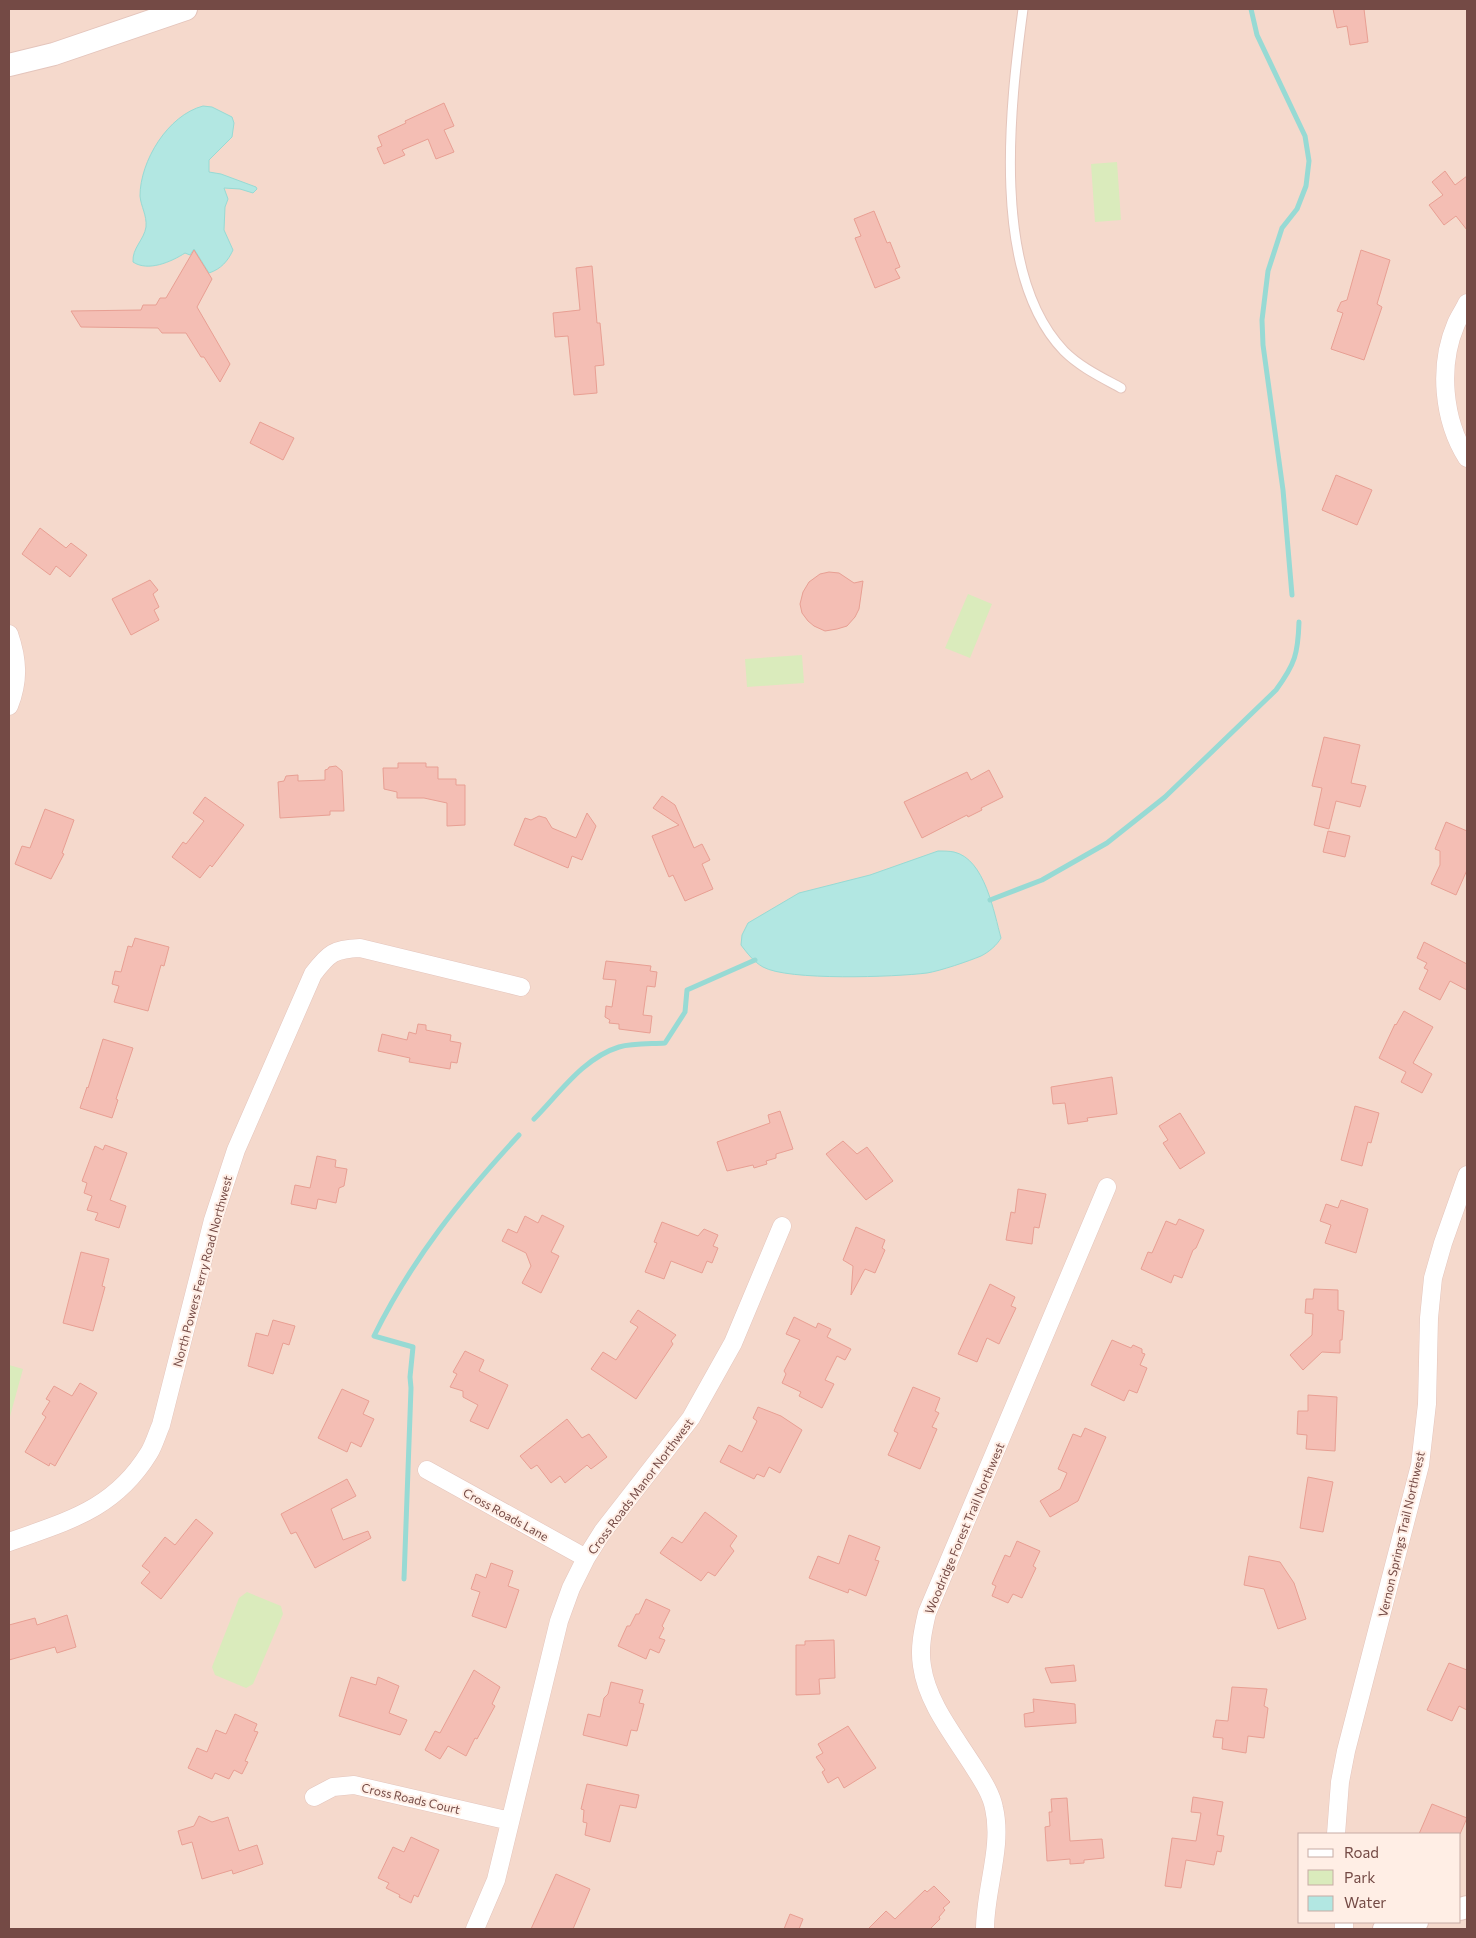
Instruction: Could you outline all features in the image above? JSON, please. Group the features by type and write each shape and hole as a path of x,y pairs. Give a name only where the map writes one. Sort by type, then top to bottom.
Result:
{"street":[{"path":"9,65 54,54 186,9"},
{"path":"1467,303 1456,324 1449,345 1445,375 1445,391 1449,412 1455,434 1467,458"},
{"path":"9,634 15,651 17,672 14,692 9,706"},
{"name":"North Powers Ferry Road Northwest","path":"9,1542 71,1520 104,1503 133,1476 150,1452 161,1425 213,1220 236,1150 313,974 325,957 342,949 360,948 521,987"},
{"name":"Vernon Springs Trail Northwest","path":"1336,1833 1340,1782 1346,1751 1420,1465 1427,1404 1429,1318 1433,1278 1467,1175"},
{"name":"Woodridge Forest Trail Northwest","path":"985,1929 985,1912 996,1837 994,1808 985,1784 929,1693 922,1666 921,1637 927,1613 1107,1188"},
{"name":"Cross Roads Manor Northwest","path":"475,1929 496,1880 559,1620 571,1588 586,1558 603,1531 691,1418 733,1342 782,1226"},
{"name":"Cross Roads Lane","path":"427,1470 586,1558"},
{"name":"Cross Roads Court","path":"314,1797 333,1787 354,1785 510,1821"},
{"path":"1384,1929 1412,1923"}],"lane":[{"path":"1024,9 1015,70 1010,153 1012,220 1021,271 1041,319 1064,350 1085,368 1121,388"}],"shaded area":[{"path":"9,9 1467,9 1467,1929 9,1929"}],"green space":[{"path":"1117,162 1121,220 1095,222 1091,164"},
{"path":"968,594 992,604 970,658 945,648"},
{"path":"802,655 804,683 747,687 745,659"},
{"path":"9,1365 23,1369 9,1420"},
{"path":"247,1592 281,1606 283,1614 253,1684 246,1688 215,1675 212,1667 239,1598"}],"water":[{"path":"203,106 212,107 232,117 234,123 232,137 209,160 209,172 221,174 257,189 253,193 240,189 224,188 228,199 225,207 224,230 233,250 224,264 209,273 194,249 190,255 185,253 159,265 139,265 133,262 133,257 146,227 146,219 140,196 145,168 158,141 168,129 190,111"},
{"path":"938,851 954,852 965,857 981,876 986,888 1001,938 993,948 981,956 927,973 868,977 817,976 776,971 763,967 741,945 742,935 748,923 799,893 870,875"}],"building":[{"path":"1333,9 1364,9 1368,42 1350,45 1347,26 1337,28"},
{"path":"444,103 454,126 444,130 454,152 436,159 428,139 402,150 405,155 384,164 377,148 382,146 378,136"},
{"path":"1445,171 1455,185 1467,176 1467,230 1456,216 1444,225 1429,205 1443,195 1432,182"},
{"path":"874,211 887,243 890,242 900,267 895,269 900,278 875,288 855,238 861,236 854,219"},
{"path":"194,250 212,279 197,307 230,364 220,382 186,333 162,333 158,328 81,327 71,311 141,310 143,305 156,305 160,298 166,298"},
{"path":"1361,250 1390,260 1377,304 1382,307 1364,360 1331,349 1343,313 1337,311 1341,302 1347,300"},
{"path":"592,266 597,323 600,323 604,365 595,366 597,393 574,395 568,336 555,337 553,313 580,310 576,268"},
{"path":"260,422 294,438 283,460 250,443"},
{"path":"1336,475 1372,490 1357,525 1322,510"},
{"path":"40,528 66,548 71,543 87,555 70,577 56,566 50,575 22,554"},
{"path":"829,572 839,573 854,583 863,581 859,609 855,617 847,626 825,631 808,621 802,613 800,604 803,592 809,582 820,574"},
{"path":"150,580 158,590 153,594 159,607 154,610 159,620 131,635 112,599"},
{"path":"1324,737 1360,745 1351,783 1366,786 1360,807 1336,801 1329,829 1314,825 1322,788 1312,786"},
{"path":"398,763 426,763 426,767 438,767 438,779 456,779 456,785 465,785 465,825 447,826 447,803 424,798 397,798 397,792 384,789 383,768 398,768"},
{"path":"336,766 342,771 344,811 330,811 330,815 280,818 278,782 284,781 286,776 298,775 298,781 325,780 325,770"},
{"path":"989,770 1003,797 981,808 982,810 968,817 967,815 922,838 904,802 967,772 971,780"},
{"path":"662,796 675,805 694,848 702,844 710,860 702,864 713,889 685,901 673,875 669,877 652,836 679,825 653,808"},
{"path":"205,797 244,825 212,867 210,865 200,878 172,857 183,842 186,844 204,821 193,813"},
{"path":"45,809 74,820 62,853 64,854 51,879 15,864 22,846 30,848"},
{"path":"587,813 596,826 582,860 572,856 568,868 514,845 525,818 531,820 539,816 546,818 552,828 576,838"},
{"path":"1446,822 1467,831 1467,870 1456,895 1431,884 1440,865 1440,851 1435,849"},
{"path":"1328,831 1350,836 1345,857 1323,852"},
{"path":"135,938 169,947 164,966 161,965 148,1011 114,1002 119,986 112,984 115,971 121,972 128,946 132,947"},
{"path":"1424,942 1467,964 1467,990 1450,981 1440,1000 1419,989 1428,970 1424,968 1427,963 1417,958"},
{"path":"606,961 651,966 650,971 657,972 655,987 647,986 643,1015 652,1016 650,1033 619,1029 619,1024 609,1023 610,1020 605,1017 606,1006 612,1007 616,980 603,979"},
{"path":"1404,1011 1433,1027 1413,1063 1432,1074 1422,1093 1401,1082 1406,1072 1379,1058 1395,1024"},
{"path":"418,1024 426,1025 426,1030 451,1035 450,1041 461,1043 457,1063 451,1062 450,1069 409,1062 410,1058 378,1051 382,1034 407,1040 409,1032 416,1034"},
{"path":"103,1039 133,1048 116,1099 118,1100 112,1118 80,1108"},
{"path":"1112,1077 1117,1114 1087,1118 1088,1121 1068,1124 1065,1103 1053,1104 1051,1087"},
{"path":"1355,1106 1379,1113 1371,1143 1368,1142 1362,1166 1341,1160"},
{"path":"780,1111 793,1149 776,1154 776,1158 766,1161 767,1164 754,1168 753,1165 727,1171 717,1142 770,1123 768,1115"},
{"path":"1180,1113 1205,1153 1180,1169 1163,1143 1168,1140 1159,1126"},
{"path":"843,1141 857,1154 867,1147 893,1181 866,1200 826,1154"},
{"path":"105,1145 127,1153 110,1200 126,1206 119,1228 95,1220 98,1213 87,1210 92,1196 84,1193 87,1183 82,1181 95,1146 103,1150"},
{"path":"317,1156 336,1160 335,1167 347,1169 344,1186 339,1188 336,1203 318,1199 316,1209 291,1204 295,1185 310,1188"},
{"path":"1018,1189 1046,1194 1039,1228 1034,1227 1032,1244 1006,1240 1011,1212 1015,1213"},
{"path":"1341,1200 1368,1209 1356,1253 1325,1243 1331,1225 1320,1221 1326,1204 1338,1208"},
{"path":"542,1215 564,1226 551,1252 559,1256 541,1293 522,1283 531,1266 526,1253 502,1241 508,1229 517,1233 525,1216 538,1223"},
{"path":"1179,1219 1204,1230 1196,1248 1193,1250 1182,1278 1174,1275 1171,1283 1141,1269 1148,1252 1152,1253 1166,1221 1176,1225"},
{"path":"662,1222 698,1236 704,1229 718,1235 713,1246 718,1248 712,1263 707,1261 702,1273 671,1261 664,1279 645,1272 657,1243 654,1242"},
{"path":"856,1227 885,1240 882,1248 885,1250 875,1273 865,1269 851,1295 853,1266 843,1260"},
{"path":"81,1252 109,1259 102,1286 105,1287 93,1331 63,1323"},
{"path":"990,1284 1015,1297 1011,1306 1016,1308 999,1344 987,1338 977,1362 958,1354"},
{"path":"1314,1289 1338,1290 1338,1310 1344,1311 1342,1340 1340,1340 1340,1353 1322,1352 1303,1370 1290,1355 1312,1335 1313,1314 1305,1313 1306,1299 1313,1299"},
{"path":"638,1310 676,1335 671,1341 673,1344 636,1399 591,1369 603,1352 616,1360 638,1327 630,1322"},
{"path":"794,1317 816,1328 818,1323 831,1329 827,1337 851,1349 845,1360 837,1356 825,1380 834,1384 822,1408 799,1396 801,1392 782,1383 786,1374 784,1371 800,1340 786,1334"},
{"path":"273,1320 295,1326 289,1345 283,1343 273,1374 248,1366 256,1333 268,1336"},
{"path":"1112,1340 1131,1348 1133,1345 1142,1349 1142,1353 1145,1354 1140,1365 1147,1368 1137,1393 1129,1390 1124,1401 1091,1385"},
{"path":"465,1351 484,1360 479,1371 508,1385 488,1429 470,1421 478,1405 463,1397 463,1391 450,1387 457,1374 453,1372"},
{"path":"80,1383 97,1393 55,1466 50,1463 49,1466 25,1452 46,1417 42,1414 50,1401 46,1399 54,1386 72,1396"},
{"path":"913,1387 940,1398 935,1411 939,1413 932,1427 937,1429 920,1469 888,1455 898,1433 894,1431"},
{"path":"342,1389 369,1401 363,1414 374,1419 361,1447 351,1442 347,1452 318,1438"},
{"path":"1308,1395 1337,1397 1335,1451 1306,1449 1307,1435 1297,1434 1298,1411 1308,1411"},
{"path":"758,1407 781,1416 802,1430 780,1473 769,1467 764,1477 757,1474 754,1479 720,1462 729,1445 742,1452 757,1421 753,1418"},
{"path":"567,1419 582,1438 589,1434 607,1457 591,1469 587,1465 565,1483 560,1476 551,1483 537,1465 531,1469 520,1456"},
{"path":"1085,1428 1106,1437 1078,1501 1050,1517 1040,1501 1060,1489 1067,1473 1058,1469 1073,1434 1081,1437"},
{"path":"1308,1477 1333,1482 1323,1532 1300,1528"},
{"path":"347,1479 356,1496 331,1509 343,1540 368,1531 371,1538 315,1568 296,1532 291,1534 281,1514"},
{"path":"705,1512 737,1536 730,1546 734,1551 715,1576 708,1572 701,1581 660,1553 672,1537 682,1543"},
{"path":"196,1519 213,1533 161,1599 141,1583 150,1572 142,1566 165,1537 175,1545"},
{"path":"849,1535 880,1547 875,1560 879,1561 866,1596 849,1589 848,1593 809,1578 818,1556 839,1564"},
{"path":"1017,1541 1040,1551 1033,1566 1036,1568 1022,1598 1013,1594 1008,1603 992,1596 996,1586 992,1584 1005,1555 1010,1557"},
{"path":"1249,1556 1280,1562 1294,1583 1306,1619 1278,1629 1264,1589 1244,1585"},
{"path":"491,1563 513,1571 508,1586 519,1590 506,1628 472,1616 480,1592 471,1589 476,1574 486,1578"},
{"path":"646,1599 670,1610 662,1626 664,1628 659,1638 665,1640 659,1653 650,1649 646,1659 618,1646 627,1626 630,1626 636,1614 639,1614"},
{"path":"67,1615 76,1647 57,1653 55,1647 9,1660 9,1625 35,1618 37,1625"},
{"path":"834,1640 835,1678 819,1679 820,1694 796,1695 796,1645 805,1645 805,1641"},
{"path":"1449,1663 1467,1670 1467,1710 1459,1706 1452,1721 1427,1710"},
{"path":"1074,1665 1076,1681 1051,1683 1045,1668"},
{"path":"474,1670 500,1687 492,1704 495,1706 466,1756 448,1746 440,1759 425,1750 435,1731 440,1733"},
{"path":"351,1677 376,1685 378,1677 399,1686 389,1713 407,1720 400,1735 339,1716"},
{"path":"611,1682 643,1690 639,1703 644,1704 637,1731 631,1730 627,1746 583,1735 588,1714 600,1717 604,1698 608,1694"},
{"path":"1232,1687 1267,1689 1264,1706 1268,1708 1264,1738 1248,1736 1246,1753 1222,1749 1223,1738 1213,1737 1216,1720 1228,1721"},
{"path":"1033,1699 1075,1704 1076,1723 1025,1727 1024,1714 1034,1712"},
{"path":"235,1714 257,1724 254,1731 258,1732 245,1761 248,1762 242,1774 234,1770 229,1779 215,1773 212,1779 188,1768 197,1748 207,1752 216,1730 226,1734"},
{"path":"848,1726 876,1768 844,1788 838,1777 828,1783 822,1772 825,1770 816,1757 823,1753 818,1744"},
{"path":"587,1784 639,1795 636,1808 620,1805 610,1842 585,1835 587,1823 583,1822 584,1810 581,1809"},
{"path":"1193,1797 1223,1802 1217,1835 1224,1836 1221,1852 1217,1851 1214,1865 1186,1860 1181,1888 1165,1886 1172,1838 1196,1841 1201,1813 1191,1812"},
{"path":"1067,1798 1070,1841 1102,1839 1104,1858 1084,1860 1084,1863 1070,1864 1070,1859 1047,1861 1045,1827 1050,1826 1049,1812 1052,1812 1051,1799"},
{"path":"1432,1804 1467,1818 1460,1833 1419,1833"},
{"path":"199,1816 212,1822 228,1817 239,1851 257,1845 263,1864 233,1874 232,1870 202,1879 192,1842 182,1845 178,1831 194,1826"},
{"path":"411,1837 439,1850 418,1897 414,1895 411,1903 386,1888 389,1883 378,1878 393,1847 404,1852"},
{"path":"556,1874 590,1889 573,1929 531,1929"},
{"path":"934,1886 950,1902 943,1908 945,1910 939,1917 940,1919 930,1929 868,1929 886,1911 895,1919 925,1890 927,1892"},
{"path":"790,1914 803,1919 799,1929 784,1929"}],"waterway":[{"path":"1251,9 1257,35 1305,136 1309,161 1306,186 1297,209 1282,228 1268,271 1262,320 1263,345 1283,490 1292,595"},
{"path":"990,900 1042,880 1107,843 1165,797 1276,690 1294,658 1298,642 1299,622"},
{"path":"534,1119 572,1078 594,1059 606,1052 630,1045 665,1043 685,1012 687,990 755,960"},
{"path":"404,1579 410,1377 413,1347 374,1336 405,1281 439,1230 477,1182 519,1135"}]}
